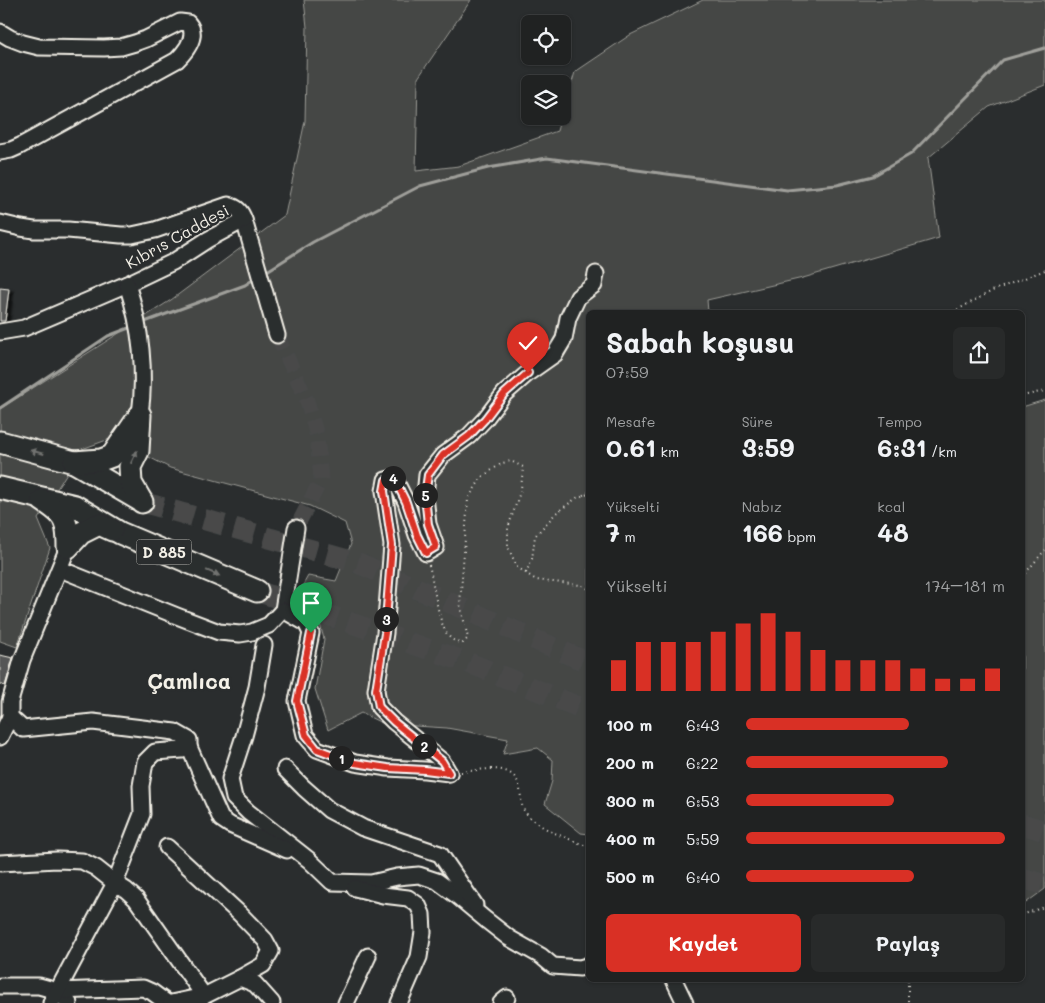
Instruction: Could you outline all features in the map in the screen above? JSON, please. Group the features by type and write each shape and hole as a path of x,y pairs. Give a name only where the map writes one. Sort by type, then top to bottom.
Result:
{"highway":[{"path":"74,462 101,460 112,456 140,415"},
{"path":"0,442 74,462 142,502 131,483 130,467 138,451 140,415"},
{"name":"D 885","path":"0,488 76,506 120,533 258,591"},
{"path":"38,496 62,515 65,521 68,547"},
{"path":"68,547 81,533 98,524 120,533"}],"street":[{"path":"0,32 23,43 39,47 104,48 121,47 146,40 180,22 188,23 192,30 188,47 177,60 20,146 0,152"},
{"name":"Kıbrıs Caddesi","path":"0,223 34,230 68,230 132,235 155,230 228,205 240,211 245,224 207,240 129,291 24,328 0,332"},
{"path":"245,224 277,335"},
{"path":"449,773 442,761 394,722 379,707 376,690 385,633 392,545 384,491 386,480 394,478 406,502 417,535 426,553 436,547 428,524 425,496 428,475 443,455 469,436 485,419 504,394 528,373 555,354 564,339 568,318 578,297 594,285 596,274"},
{"path":"129,291 138,330 143,370 143,395 140,415"},
{"path":"60,569 219,632 240,634 252,632 269,625 283,610 296,528"},
{"path":"0,738 10,717 10,702 22,660 68,547"},
{"path":"283,610 306,623 311,633 297,701 306,735 317,749 355,763 449,773"},
{"path":"264,645 257,687 230,779 234,798 248,812 309,860 332,882 383,895 408,898 418,905 422,914 423,932 419,957 399,1003"},
{"path":"10,717 23,729 93,722 175,732 189,740 189,747 221,819 230,825 309,860"},
{"path":"54,997 115,883 142,814 140,786 145,762 155,752 182,750 189,747"},
{"path":"285,769 329,810 363,828 440,854 486,920"},
{"path":"167,847 240,914 265,940 271,951 263,966 240,978 204,996 171,1003"},
{"path":"0,863 57,860 82,861 96,868 136,899 204,996"},
{"path":"332,882 371,883 419,875 437,881 509,938 553,966 580,968 586,966"},
{"path":"346,1003 368,956"},
{"path":"240,978 255,984 272,1003"},
{"path":"675,982 685,1003"},
{"path":"0,986 39,986 54,997 69,1003"},
{"path":"54,997 142,988 152,992 167,1003"}],"path":[{"path":"957,310 992,291 1045,270"},
{"path":"1025,395 1045,391"},
{"path":"426,553 441,620 448,635 456,642 463,644 468,638 460,604 468,499 482,477 502,463 511,461 523,467 521,490 508,528 508,547 517,567 536,580 580,584 586,587"},
{"path":"526,573 532,559 535,536 556,513 578,497 586,494"},
{"path":"1025,573 1045,550"},
{"path":"449,773 501,769 513,774 520,786 524,810 539,826 586,846"},
{"path":"1025,915 1045,905"},
{"path":"908,982 908,1003"}],"shaded area":[{"path":"304,0 471,0 418,78 416,171 459,166 557,131 559,125 571,125 571,86 575,72 630,35 703,0 1045,0 1045,85 989,107 928,158 939,238 803,278 707,300 708,310 586,310 586,834 581,833 545,804 552,781 553,760 538,748 503,754 508,739 447,728 384,724 361,713 328,730 315,689 324,639 318,617 293,603 308,576 336,581 351,544 345,523 310,506 170,468 145,455 126,433 82,449 38,519 50,548 17,647 0,641 0,409 171,300 285,215 305,121 307,27"},
{"path":"1045,400 1045,889 1025,904 1025,406"}],"building":[{"path":"0,288 9,289 5,321 0,321"},
{"path":"0,655 13,658 5,686 0,684"}],"waterway":[{"path":"264,273 313,242 420,186 488,168 547,158 787,190 837,185 873,176 911,154 1003,60 1045,48"},
{"path":"142,323 245,285 257,277"},
{"path":"0,408 108,336 134,326"}],"tunnel":[{"path":"277,335 307,401 317,436 321,480 296,528"},
{"path":"142,502 358,563 586,662"},
{"path":"257,591 469,663 586,710"},
{"path":"1025,825 1045,831"},
{"path":"1025,879 1045,885"}],"district":[{"name":"Çamlıca","path":"189,680"}],"route":[{"path":"311,633 297,701 306,735 317,749 355,763 449,773 442,761 394,722 379,707 376,690 385,633 392,545 384,491 386,480 394,478 406,502 417,535 426,553 436,547 428,524 425,496 428,475 443,455 469,436 504,394 528,373"}]}
